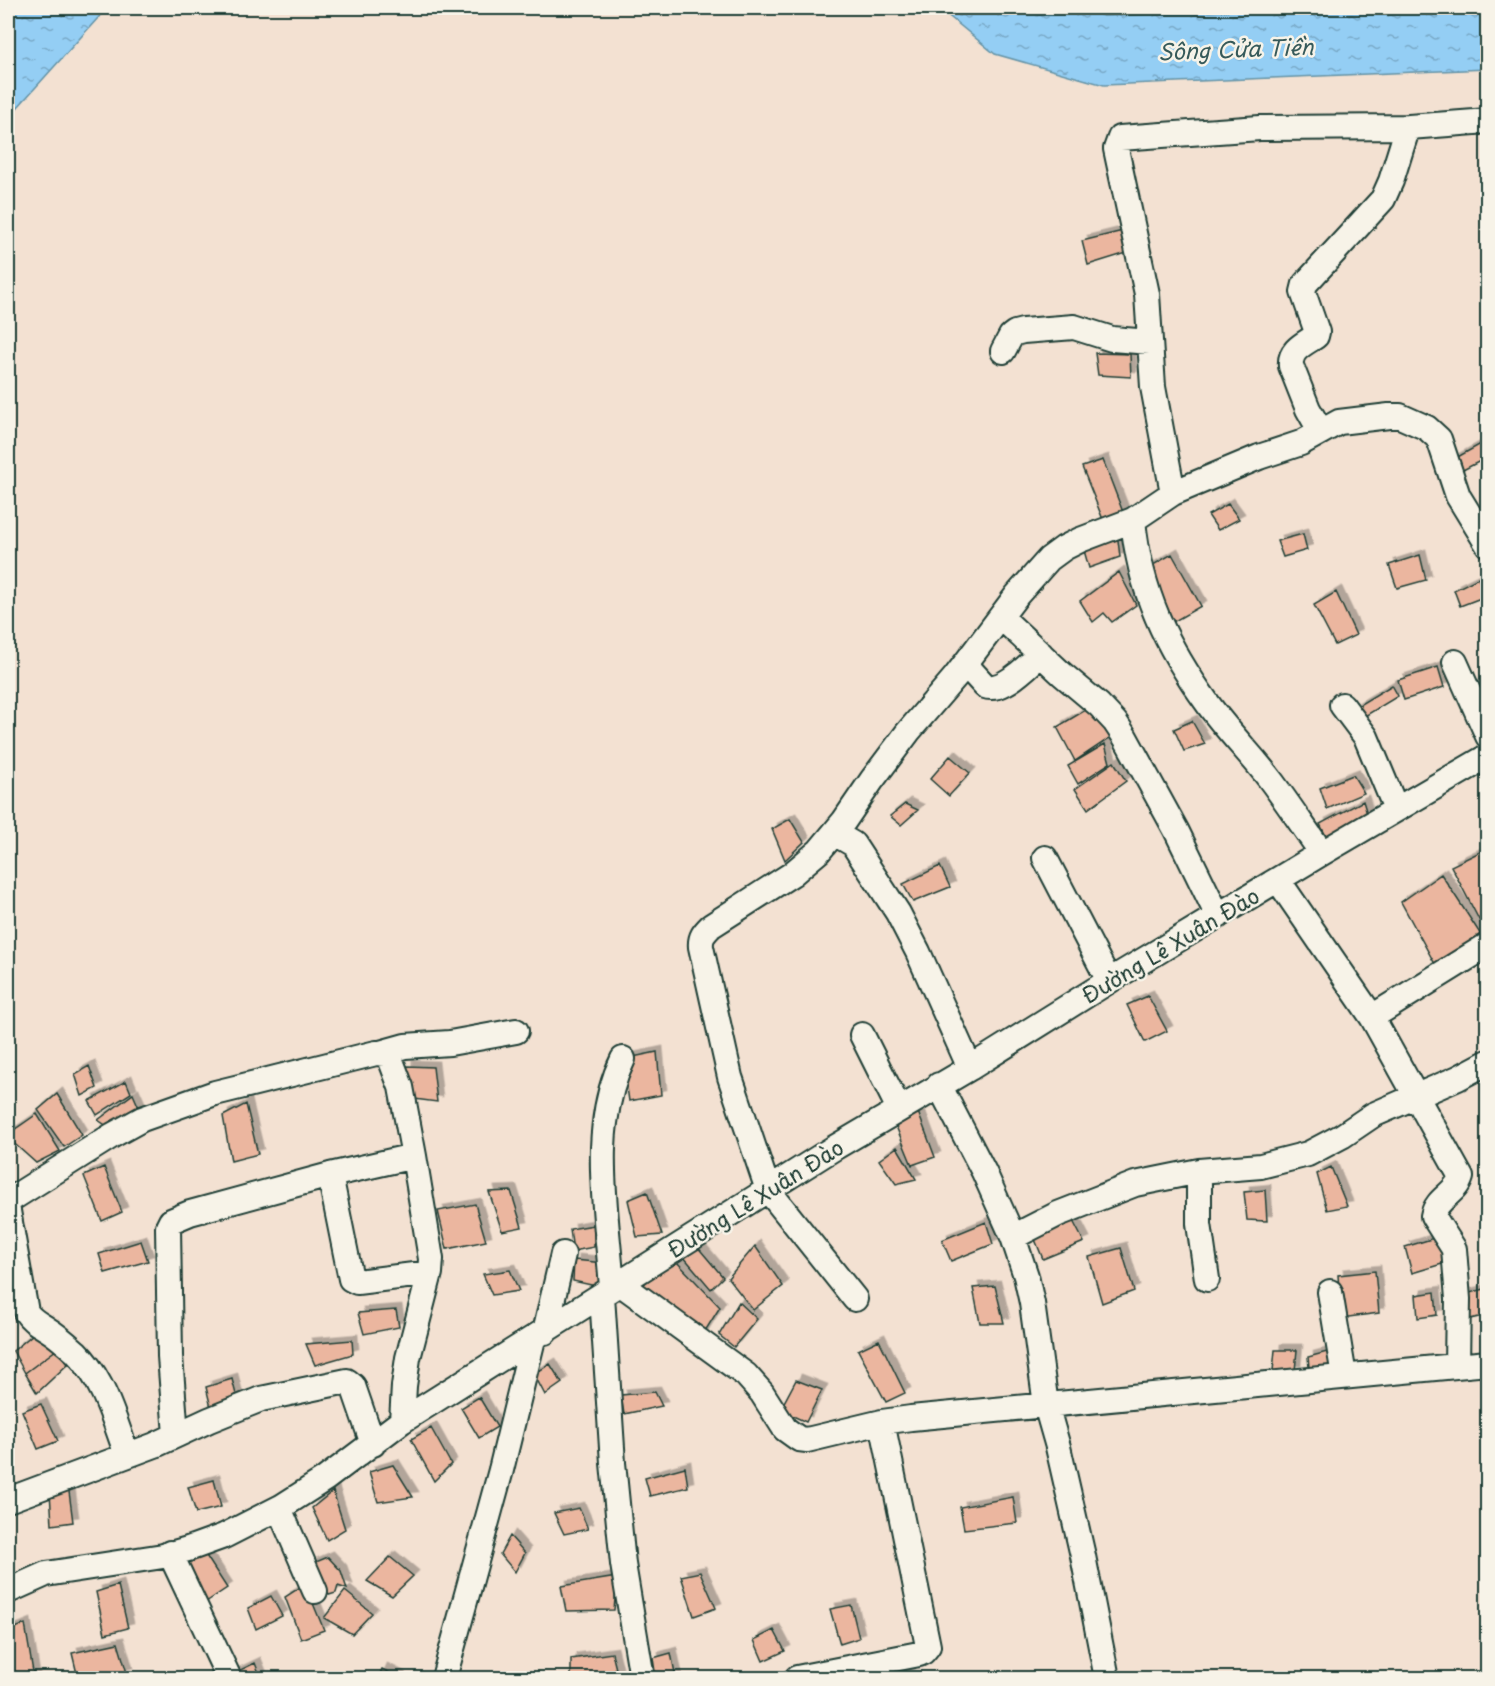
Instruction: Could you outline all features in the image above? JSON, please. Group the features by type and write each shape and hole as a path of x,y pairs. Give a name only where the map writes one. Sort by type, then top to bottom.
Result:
{"street":[{"path":"1173,493 1153,387 1147,294 1116,149 1120,138 1260,128 1409,127 1488,121"},
{"path":"1321,432 1304,400 1290,360 1294,351 1316,336 1317,332 1303,292 1305,284 1383,199 1409,127"},
{"path":"1003,351 1015,333 1074,327 1112,339 1150,342"},
{"path":"855,1299 768,1190 730,1077 700,941 703,934 711,926 805,864 819,851 908,732 966,664 1031,578 1049,559 1080,540 1133,520 1173,493 1259,457 1283,451 1339,423 1389,416 1408,419 1427,428 1442,443 1458,496 1488,545"},
{"path":"1133,520 1136,554 1148,596 1173,651 1208,705 1272,782 1322,853"},
{"path":"1002,618 1100,705 1125,737 1176,830 1218,916"},
{"path":"966,664 985,686 997,688 1041,654"},
{"path":"1455,662 1486,755"},
{"path":"1342,705 1366,737 1396,809"},
{"name":"Đường Lê Xuân Đào","path":"8,1591 46,1574 144,1559 212,1541 279,1508 325,1479 402,1421 539,1336 700,1231 1109,981 1486,755"},
{"path":"834,832 853,844 898,913 970,1068"},
{"path":"1046,858 1109,981"},
{"path":"1278,880 1372,1017 1461,1177 1453,1189 1438,1202 1433,1216 1454,1249 1458,1299 1457,1365"},
{"path":"1372,1017 1488,945"},
{"path":"8,1201 142,1119 215,1093 405,1046 450,1043 516,1030"},
{"path":"862,1035 899,1109"},
{"path":"380,1053 390,1058 401,1087 431,1259 430,1273 408,1358 402,1421"},
{"path":"623,1059 614,1077 604,1117 603,1148 612,1289 612,1452 623,1564 642,1678"},
{"path":"1012,1237 1058,1214 1135,1184 1199,1171 1261,1166 1308,1154 1342,1136 1373,1115 1458,1078 1488,1062"},
{"path":"939,1085 984,1172 1026,1276 1046,1405 1083,1556 1107,1678"},
{"path":"176,1435 170,1356 168,1227 171,1221 190,1213 330,1175 414,1156"},
{"path":"1199,1171 1199,1224 1207,1279"},
{"path":"330,1175 351,1279 357,1282 430,1273"},
{"path":"8,1211 26,1312 36,1323 48,1329 76,1353 88,1367 108,1404 126,1455"},
{"path":"444,1678 564,1254"},
{"path":"612,1289 746,1375 762,1393 785,1429 799,1439 807,1440 882,1422 1488,1363"},
{"path":"1330,1292 1344,1377"},
{"path":"8,1500 126,1455 261,1399 347,1381 352,1386 373,1444"},
{"path":"797,1678 851,1673 919,1654 928,1646 882,1422"},
{"path":"279,1508 315,1591"},
{"path":"170,1553 230,1678"}],"water":[{"path":"18,8 107,8 8,118 8,19"},
{"name":"Sông Cửa Tiền","path":"939,8 1083,8 1103,16 1302,8 1487,8 1487,69 1104,85 995,54"}],"building":[{"path":"1127,230 1130,252 1088,265 1082,241"},
{"path":"1095,353 1130,354 1131,377 1098,375"},
{"path":"1488,440 1488,457 1463,470 1454,459"},
{"path":"1103,460 1126,520 1106,527 1082,467"},
{"path":"1228,504 1239,519 1218,530 1208,515"},
{"path":"1117,532 1120,557 1089,568 1083,547"},
{"path":"1303,534 1307,550 1283,557 1277,541"},
{"path":"1172,554 1201,606 1171,623 1141,572"},
{"path":"1420,555 1426,580 1397,588 1389,565"},
{"path":"1119,572 1136,605 1112,622 1104,613 1093,622 1080,601"},
{"path":"1478,578 1486,596 1460,606 1454,590"},
{"path":"1336,592 1356,635 1335,645 1314,605"},
{"path":"1438,667 1444,687 1404,700 1398,680"},
{"path":"1392,685 1398,696 1360,719 1354,708"},
{"path":"1089,708 1111,737 1075,761 1057,727"},
{"path":"1192,721 1205,744 1184,751 1174,729"},
{"path":"1105,744 1110,763 1078,784 1068,766"},
{"path":"950,756 970,773 949,796 930,779"},
{"path":"1114,762 1126,781 1088,809 1075,789"},
{"path":"1353,775 1364,793 1327,809 1320,788"},
{"path":"1363,801 1368,817 1328,840 1320,824"},
{"path":"905,804 918,810 901,825 890,816"},
{"path":"790,819 804,842 785,860 772,829"},
{"path":"1488,848 1488,937 1451,866"},
{"path":"940,866 950,887 913,902 903,884"},
{"path":"1441,874 1483,938 1435,964 1401,902"},
{"path":"1148,996 1167,1031 1145,1042 1127,1005"},
{"path":"657,1052 661,1095 629,1101 623,1059"},
{"path":"89,1066 97,1088 82,1096 75,1074"},
{"path":"407,1066 433,1067 437,1102 407,1098"},
{"path":"126,1081 131,1093 97,1115 89,1101"},
{"path":"57,1094 82,1135 64,1147 38,1110"},
{"path":"133,1094 140,1110 110,1128 98,1120"},
{"path":"246,1104 258,1154 231,1161 223,1116"},
{"path":"918,1112 935,1157 912,1165 893,1119"},
{"path":"37,1114 60,1151 36,1163 8,1138 8,1134"},
{"path":"897,1147 916,1179 896,1184 879,1160"},
{"path":"104,1167 122,1212 102,1221 84,1176"},
{"path":"1331,1167 1347,1206 1327,1210 1317,1174"},
{"path":"1265,1190 1267,1221 1247,1220 1244,1192"},
{"path":"511,1191 522,1227 502,1231 489,1192"},
{"path":"647,1192 662,1235 637,1237 628,1200"},
{"path":"475,1204 486,1241 447,1249 438,1211"},
{"path":"1071,1217 1084,1242 1043,1259 1034,1237"},
{"path":"986,1222 993,1244 951,1261 942,1240"},
{"path":"594,1225 594,1247 573,1251 570,1229"},
{"path":"1441,1236 1452,1261 1412,1273 1405,1247"},
{"path":"141,1241 148,1261 105,1273 99,1254"},
{"path":"696,1245 723,1277 711,1289 683,1256"},
{"path":"755,1246 783,1286 753,1310 728,1278"},
{"path":"1121,1248 1134,1291 1102,1303 1089,1257"},
{"path":"674,1259 720,1307 702,1336 637,1290"},
{"path":"574,1260 604,1263 605,1288 573,1281"},
{"path":"510,1270 519,1291 492,1295 483,1274"},
{"path":"1375,1271 1379,1313 1341,1318 1338,1275"},
{"path":"995,1286 1004,1323 980,1323 973,1288"},
{"path":"1488,1288 1488,1315 1470,1319 1466,1294"},
{"path":"1435,1292 1437,1315 1418,1318 1416,1295"},
{"path":"739,1302 757,1319 734,1347 719,1335"},
{"path":"396,1310 399,1327 364,1334 358,1313"},
{"path":"38,1330 56,1350 25,1373 13,1351"},
{"path":"352,1340 353,1354 315,1365 306,1344"},
{"path":"879,1340 905,1393 886,1402 858,1350"},
{"path":"56,1350 68,1364 37,1393 25,1373"},
{"path":"1275,1350 1297,1350 1295,1371 1273,1371"},
{"path":"1331,1351 1335,1372 1310,1377 1308,1357"},
{"path":"550,1364 562,1383 545,1395 534,1374"},
{"path":"232,1379 239,1406 213,1416 206,1387"},
{"path":"796,1380 822,1390 806,1422 780,1410"},
{"path":"655,1392 662,1406 624,1414 621,1395"},
{"path":"479,1397 497,1427 479,1438 461,1408"},
{"path":"41,1404 58,1441 38,1449 22,1411"},
{"path":"431,1428 451,1464 434,1481 411,1439"},
{"path":"393,1465 413,1497 378,1502 369,1472"},
{"path":"685,1467 688,1487 650,1496 645,1478"},
{"path":"214,1480 221,1507 196,1513 188,1487"},
{"path":"68,1484 73,1522 52,1525 50,1491"},
{"path":"333,1491 345,1529 327,1540 312,1508"},
{"path":"1013,1497 1017,1523 964,1529 960,1507"},
{"path":"579,1508 588,1529 564,1534 554,1513"},
{"path":"510,1536 525,1553 515,1572 500,1554"},
{"path":"203,1551 227,1588 206,1602 186,1561"},
{"path":"328,1557 341,1571 347,1589 338,1586 336,1593 329,1595 311,1564"},
{"path":"390,1557 413,1576 392,1596 367,1581"},
{"path":"700,1572 716,1608 694,1616 681,1576"},
{"path":"617,1577 614,1610 566,1611 561,1586"},
{"path":"305,1584 324,1630 301,1639 285,1597"},
{"path":"118,1585 128,1628 105,1634 96,1592"},
{"path":"345,1591 372,1613 352,1634 324,1618"},
{"path":"271,1596 282,1616 256,1629 248,1608"},
{"path":"851,1605 859,1638 840,1644 830,1609"},
{"path":"25,1624 34,1678 8,1678 8,1631"},
{"path":"774,1630 785,1651 763,1661 754,1640"},
{"path":"118,1643 127,1673 107,1678 78,1678 72,1653"},
{"path":"612,1653 617,1673 571,1678 571,1659"},
{"path":"671,1653 676,1678 656,1678 653,1658"},
{"path":"255,1663 261,1678 237,1678 234,1673"},
{"path":"382,1669 400,1678 378,1678"}]}
